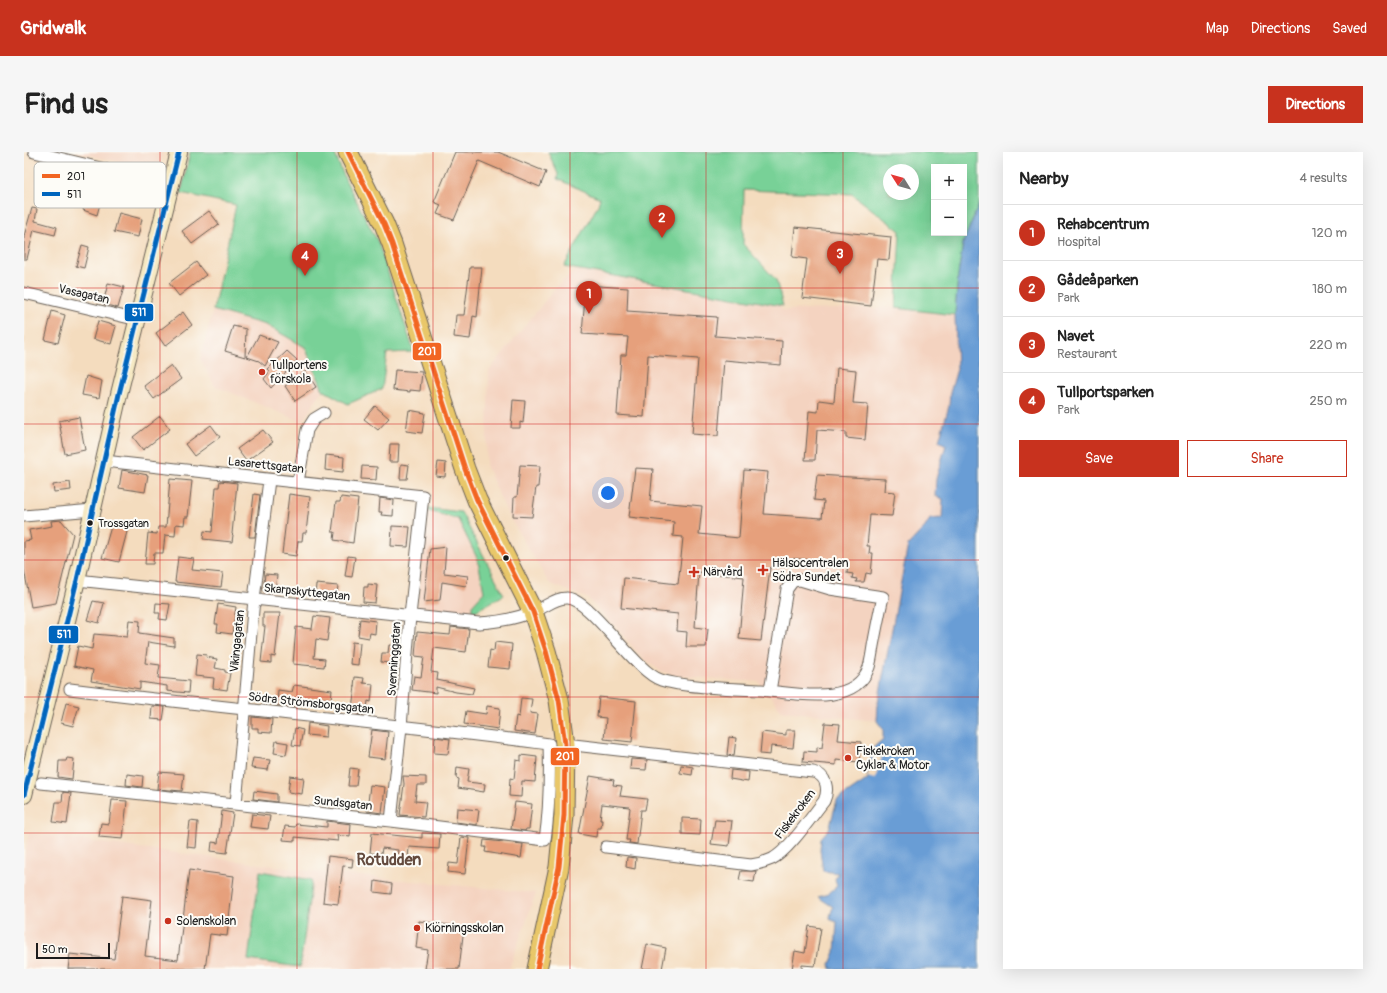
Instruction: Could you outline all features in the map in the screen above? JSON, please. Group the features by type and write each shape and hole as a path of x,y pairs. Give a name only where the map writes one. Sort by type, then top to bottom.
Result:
{"highway":[{"path":"348,152 384,224 392,244 465,469 477,500 533,612 546,651 559,700 557,744 564,815 559,867 537,969"}],"main road":[{"path":"166,205 178,152"},
{"path":"24,795 77,580 119,394 165,208"}],"street":[{"path":"34,152 76,162"},
{"path":"166,184 171,185"},
{"name":"Vasagatan","path":"24,293 138,320"},
{"path":"298,482 307,430 314,419 324,413"},
{"name":"Lasarettsgatan","path":"104,461 423,496 423,498"},
{"name":"Vikingagatan","path":"236,804 254,600 269,480"},
{"name":"Svenninggatan","path":"392,822 410,616 423,498"},
{"path":"24,516 92,510"},
{"name":"Skarpskyttegatan","path":"77,580 479,624 498,622 533,612 566,598 572,599 589,612 648,672 660,680 696,686 829,695 850,690 860,683 869,668 883,598 830,589 800,580 793,581 787,590 770,691"},
{"name":"Södra Strömsborgsgatan","path":"70,689 557,744"},
{"name":"Sundsgatan","path":"41,784 236,804 545,840 549,813 550,779 557,744"},
{"name":"Fiskekroken","path":"557,744 813,772 822,776 825,781 827,792 824,801 784,850 772,859 763,863 751,865 606,847"}],"shaded area":[{"path":"73,152 163,152 161,162 118,162"},
{"path":"632,224 763,272 782,310 896,308 955,315 957,370 939,441 946,445 936,479 935,495 943,499 942,519 930,520 908,545 878,703 877,721 782,711 759,682 676,676 660,671 640,656 617,628 587,598 549,583 507,513 486,465 489,371 557,286"},
{"name":"Tullportens förskola","path":"213,310 266,325 305,347 323,390 302,422 215,386 200,359"},
{"path":"428,508 461,512 504,595 472,613 417,609"},
{"name":"Solenskolan","path":"29,833 318,872 536,893 509,969 24,969 24,859"}],"green space":[{"path":"190,152 334,152 346,181 378,242 414,352 387,353 382,389 348,404 323,390 305,347 266,325 213,310 236,205 181,193"},
{"path":"548,152 979,152 979,204 967,233 967,164 931,164 931,236 966,236 963,243 958,276 955,315 896,308 900,231 852,194 744,190 743,244 776,280 783,306 564,267 598,205 600,198 557,179 558,174"},
{"path":"428,508 461,512 504,595 472,613 472,605 484,592 478,560 458,519 428,511"},
{"path":"260,871 312,880 300,967 248,960"}],"water":[{"path":"979,204 979,969 831,969 830,964 835,952 837,922 829,919 833,907 818,897 828,894 837,886 835,879 838,873 823,871 820,850 821,838 829,829 837,800 868,779 867,775 873,748 883,739 883,729 877,721 878,703 908,545 925,527 930,519 942,518 943,499 935,496 936,479 946,445 939,441 949,406 950,393 957,369 955,315 958,276 963,243"}],"pier":[{"path":"874,755 882,757 875,779 867,777"}],"building":[{"path":"455,152 498,152 546,172 540,187 479,161 454,220 437,214 441,205 434,202"},
{"path":"32,208 37,209 35,221 57,227 55,235 34,230 27,259 24,259 24,236"},
{"path":"84,208 99,208 97,215 83,210"},
{"path":"209,211 219,224 192,244 182,231"},
{"path":"119,213 142,219 138,237 114,232"},
{"path":"795,227 891,237 889,260 877,259 871,306 802,298 807,259 792,257"},
{"path":"82,245 89,247 84,268 76,266"},
{"path":"196,262 206,275 179,296 169,283"},
{"path":"470,267 482,267 477,317 473,316 470,339 454,337 456,315 464,315"},
{"path":"108,283 124,287 118,308 103,304"},
{"path":"586,285 628,288 627,311 717,317 715,336 782,341 781,365 724,360 718,436 692,434 698,359 648,355 644,417 617,415 621,355 626,355 628,337 582,334"},
{"path":"52,311 65,315 58,343 45,340"},
{"path":"183,312 192,325 165,346 156,333"},
{"path":"98,321 116,326 111,344 93,339"},
{"path":"233,326 246,329 245,357 225,351"},
{"path":"259,335 278,342 265,366 259,361 247,357"},
{"path":"287,351 297,360 271,388 264,379 270,371 268,369"},
{"path":"171,365 181,379 154,399 144,386"},
{"path":"837,368 856,370 853,403 868,404 865,440 846,438 846,432 817,430 815,460 805,460 809,411 818,412 819,400 834,402"},
{"path":"395,370 422,372 420,391 410,390 410,392 393,390"},
{"path":"306,371 316,387 295,401 285,386"},
{"path":"86,376 102,381 99,398 82,395"},
{"path":"513,400 525,401 523,423 520,422 520,428 511,428"},
{"path":"375,406 389,418 378,430 364,419"},
{"path":"409,410 425,413 422,433 406,431"},
{"path":"160,416 170,429 143,450 133,437"},
{"path":"79,417 85,450 65,454 59,421"},
{"path":"211,425 220,437 194,456 185,444"},
{"path":"263,430 273,442 246,461 237,449"},
{"path":"390,444 399,444 398,462 389,462"},
{"path":"326,455 344,457 343,472 325,470"},
{"path":"438,462 446,463 445,477 436,476"},
{"path":"401,464 409,465 407,479 400,479"},
{"path":"520,465 540,466 538,487 536,487 532,517 513,516 514,497 517,497"},
{"path":"362,466 377,467 376,480 361,479"},
{"path":"635,468 653,469 650,501 702,506 699,534 739,538 744,470 768,472 764,514 822,518 824,501 814,500 817,475 885,479 884,491 895,492 892,516 870,515 867,546 870,546 869,553 873,553 871,574 866,573 864,582 856,582 857,579 852,578 853,574 847,573 848,563 784,558 770,568 761,641 739,639 744,577 699,572 695,627 708,629 706,647 686,647 687,632 677,631 678,614 621,608 624,578 678,584 681,558 683,537 673,536 674,522 629,517"},
{"path":"122,470 148,475 145,492 119,488"},
{"path":"170,479 192,481 188,517 185,517 184,525 176,524 175,536 165,535 163,553 154,553 153,564 145,564 148,533 157,534 158,527 166,527"},
{"path":"220,481 237,483 232,542 203,539 204,531 212,532 216,487 219,487"},
{"path":"70,482 71,490 54,492 53,485"},
{"path":"254,494 260,495 255,537 249,537"},
{"path":"289,494 310,497 306,533 303,533 302,541 298,541 296,556 282,554"},
{"path":"341,497 358,499 353,543 334,540 335,532 332,532 336,502 340,502"},
{"path":"380,498 394,500 393,516 381,515 382,512 379,512"},
{"path":"61,520 73,534 56,603 31,607 24,569 24,541 31,540 29,530 52,526 51,521"},
{"path":"112,523 128,528 119,562 102,558"},
{"path":"392,526 410,527 408,547 391,546"},
{"path":"446,547 444,573 468,576 466,586 442,582 440,600 424,602 430,549"},
{"path":"348,556 355,557 352,577 345,576"},
{"path":"178,557 194,559 192,570 223,573 221,587 175,582"},
{"path":"265,574 277,575 275,592 263,591"},
{"path":"316,584 338,586 336,599 315,597"},
{"path":"368,584 377,585 375,603 363,602 364,587 368,587"},
{"path":"93,601 104,603 99,623 87,620"},
{"path":"156,603 170,604 167,620 159,619 160,613 155,613"},
{"path":"218,604 236,607 232,634 217,632 218,624 215,624"},
{"path":"263,613 280,613 275,657 271,656 271,663 261,662 265,626 263,626"},
{"path":"314,616 330,618 327,641 316,639 314,658 325,659 324,667 293,664 296,627 312,629"},
{"path":"360,619 376,621 375,634 370,633 369,638 358,636"},
{"path":"129,620 140,621 139,633 174,638 174,646 148,642 145,663 160,665 158,678 189,681 188,693 167,691 167,686 140,682 140,689 91,681 93,670 74,666 78,646 92,649 94,634 127,637"},
{"path":"451,627 469,629 466,652 434,648 431,672 438,673 437,680 474,688 472,694 436,687 436,693 412,690 414,676 421,677 424,657 415,656 417,632 450,635"},
{"path":"352,642 360,643 358,665 350,664"},
{"path":"495,642 512,644 510,669 488,667 490,650 494,651"},
{"path":"389,645 399,646 397,664 381,662 382,653 388,653"},
{"path":"197,654 207,655 206,657 217,659 215,668 225,670 225,672 230,673 227,690 213,688 214,678 195,676"},
{"path":"355,677 364,678 363,683 373,684 371,702 368,701 366,715 357,714 358,709 352,708"},
{"path":"294,685 332,690 331,699 321,698 320,705 297,702 296,708 277,705 278,690 292,692"},
{"path":"599,697 636,701 632,742 604,739 606,718 597,717"},
{"path":"521,698 532,699 530,713 538,714 535,734 514,731 516,716 519,717"},
{"path":"66,703 79,706 73,726 61,723"},
{"path":"152,706 165,707 163,720 151,719"},
{"path":"487,706 500,708 498,729 464,724 466,711 486,714"},
{"path":"252,717 272,719 271,733 258,732 258,728 252,728"},
{"path":"308,723 327,726 326,737 307,735"},
{"path":"825,723 840,724 838,740 861,742 859,762 836,760 836,765 803,762 804,751 817,752 817,747 822,748"},
{"path":"295,728 303,730 300,746 292,745"},
{"path":"372,730 388,732 385,759 368,757"},
{"path":"786,730 795,730 793,748 771,746 770,755 760,754 762,732 786,735"},
{"path":"435,737 450,739 448,754 434,753"},
{"path":"729,737 736,738 734,756 727,755"},
{"path":"276,741 288,743 286,755 274,753"},
{"path":"521,755 537,757 535,782 522,781 521,797 509,796 510,778 514,779 516,760 521,761"},
{"path":"67,758 74,759 72,779 58,777 59,761 66,761"},
{"path":"253,758 270,760 268,770 251,768"},
{"path":"631,759 647,760 646,770 630,769"},
{"path":"681,765 693,767 692,775 680,773"},
{"path":"457,767 469,769 467,782 485,784 484,792 458,788 459,779 456,778"},
{"path":"350,768 358,769 356,786 348,786"},
{"path":"731,770 749,772 748,782 730,779"},
{"path":"159,772 184,774 182,791 157,789"},
{"path":"127,774 143,776 142,787 126,785"},
{"path":"290,776 304,778 302,794 288,792"},
{"path":"403,776 426,777 426,785 417,785 415,801 426,802 424,817 400,815 404,784"},
{"path":"590,776 614,780 613,785 622,786 620,796 647,799 645,810 641,810 637,844 629,843 630,840 626,840 629,807 602,804 600,820 602,820 601,828 597,828 596,837 579,834"},
{"path":"370,785 385,787 382,813 367,811"},
{"path":"254,791 277,794 277,802 253,799"},
{"path":"63,792 71,793 67,824 53,822 56,802 62,802"},
{"path":"112,800 127,801 123,839 99,837 101,823 109,824"},
{"path":"515,802 532,804 529,829 526,829 525,831 511,829"},
{"path":"457,808 479,810 477,825 456,822"},
{"path":"222,811 233,813 227,853 211,851 212,842 218,843"},
{"path":"252,814 270,816 268,829 250,827"},
{"path":"682,818 701,819 700,835 682,834"},
{"path":"715,820 732,821 729,846 711,844"},
{"path":"190,821 198,822 196,848 187,847"},
{"path":"327,821 351,824 350,837 337,835 338,841 295,837 295,841 283,840 285,826 295,827 296,824 327,827"},
{"path":"372,833 422,838 422,833 440,834 439,849 409,847 408,859 397,857 398,850 382,848 381,854 370,853"},
{"path":"461,837 469,838 465,874 448,872 449,863 458,864"},
{"path":"484,840 523,844 521,858 485,852 486,847 483,847"},
{"path":"328,856 353,859 352,867 343,866 338,904 323,902"},
{"path":"627,857 636,858 635,869 626,867"},
{"path":"189,870 234,876 227,936 210,934 205,969 68,969 70,954 114,959 122,896 152,900 145,956 178,960"},
{"path":"741,871 756,871 754,882 739,880"},
{"path":"375,881 392,884 391,894 374,892"},
{"path":"419,921 464,927 459,969 425,969 428,950 416,948"},
{"path":"809,926 821,928 815,966 802,965 802,969 792,969 795,951 805,953"},
{"path":"647,944 666,948 662,969 642,969"}],"transit line":[{"name":"511","path":"166,204 179,152"},
{"name":"201","path":"348,152 384,224 392,244 465,469 477,500 533,612 546,651 559,700 565,744 564,815 559,867 537,969"},
{"name":"511","path":"24,795 77,580 119,394 165,208"}],"place":[{"name":"Gådeåparken","path":"662,238"},
{"name":"Navet","path":"840,274"},
{"name":"Tullportsparken","path":"305,276"},
{"name":"Rehabcentrum","path":"589,314"},
{"name":"Tullportens förskola","path":"262,372"},
{"name":"Trossgatan","path":"90,523"},
{"name":"Hälsocentralen Södra Sundet","path":"763,570"},
{"name":"Närvård","path":"694,572"},
{"name":"Fiskekroken Cyklar & Motor","path":"848,758"},
{"name":"Solenskolan","path":"168,921"},
{"name":"Kiörningsskolan","path":"417,928"}],"district":[{"name":"Rotudden","path":"389,859"}]}
